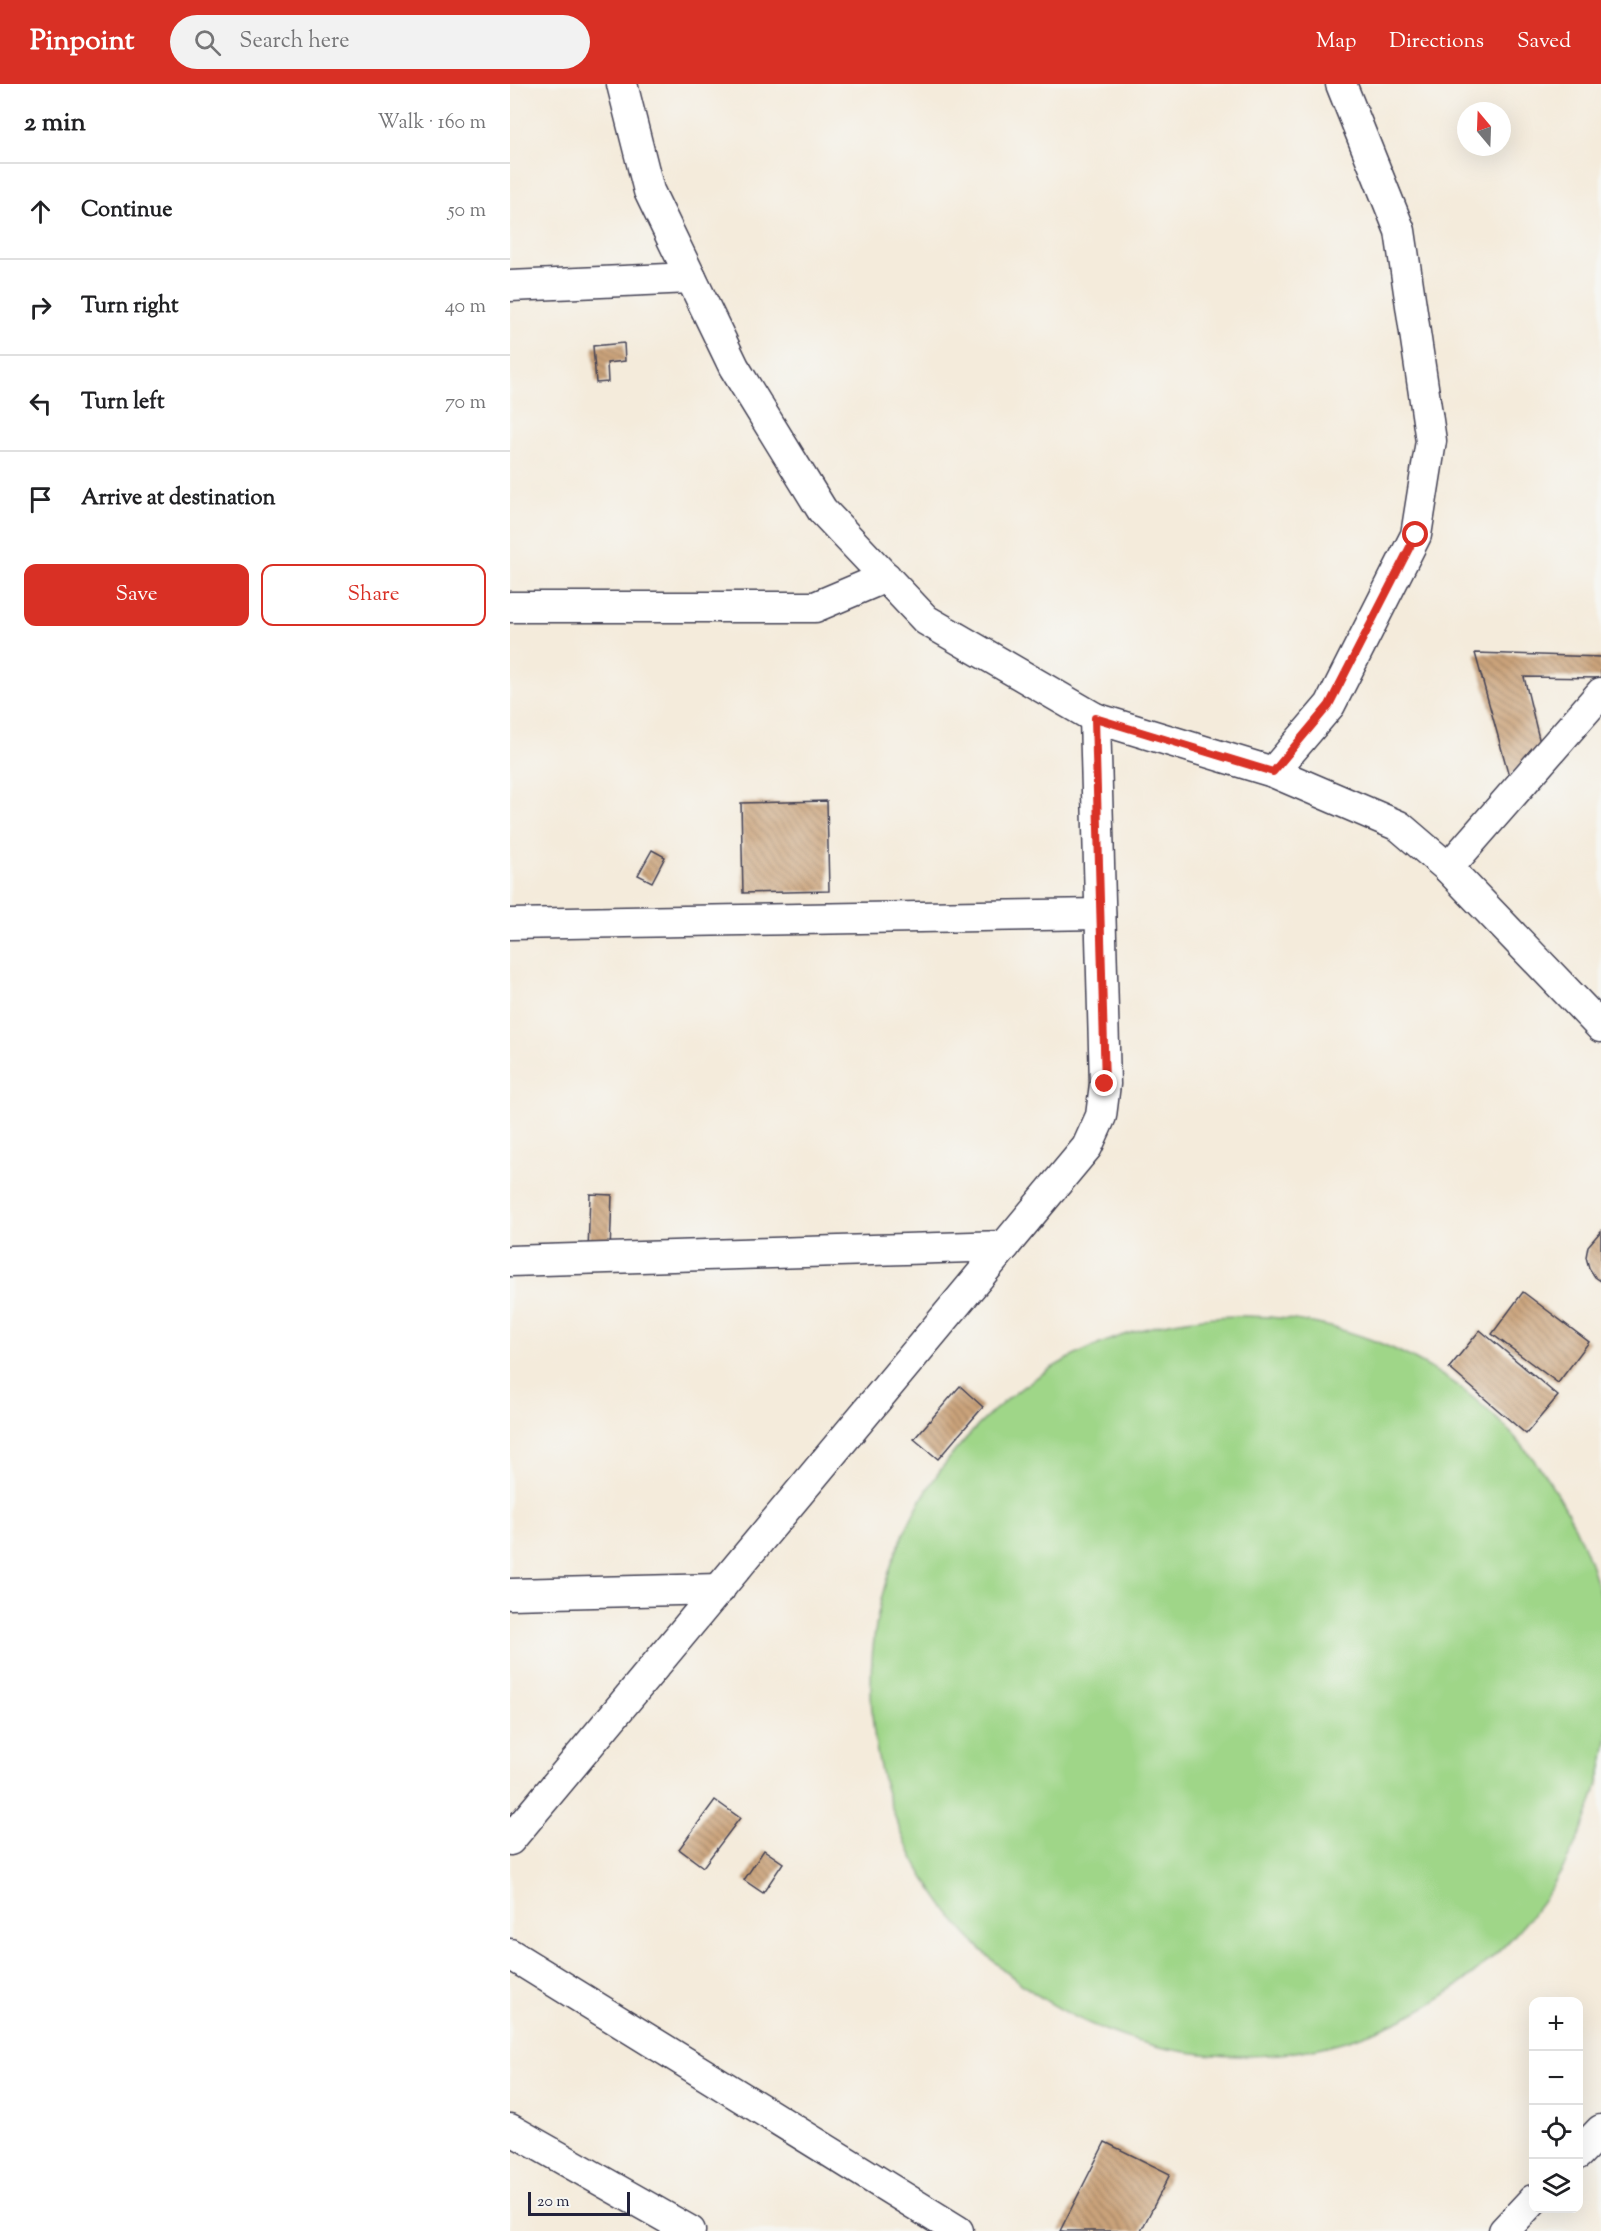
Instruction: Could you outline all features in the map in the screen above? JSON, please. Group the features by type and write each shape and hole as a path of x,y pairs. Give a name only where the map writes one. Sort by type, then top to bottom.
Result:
{"street":[{"path":"622,84 649,191 734,367 822,510 927,620 1095,718 1273,772 1399,826 1448,868 1601,1027"},
{"path":"1273,772 1329,705 1416,535 1431,441 1400,231 1341,84"},
{"path":"510,286 691,278"},
{"path":"510,607 815,607 886,578"},
{"path":"1448,868 1601,693"},
{"path":"510,1840 1087,1146 1101,1116 1105,1084 1095,718"},
{"path":"510,924 1100,914"},
{"path":"510,1261 1005,1246"},
{"path":"510,1594 720,1589"},
{"path":"510,1954 958,2231"},
{"path":"510,2129 688,2230"},
{"path":"1583,2149 1601,2130"},
{"path":"1504,2231 1529,2204"}],"green space":[{"path":"1241,1316 1277,1318 1348,1332 1415,1360 1475,1400 1527,1452 1567,1512 1595,1579 1602,1610 1602,1762 1595,1793 1567,1860 1527,1920 1475,1972 1415,2012 1348,2040 1277,2054 1241,2056 1205,2054 1134,2040 1067,2012 1007,1972 955,1920 915,1860 887,1793 873,1722 871,1686 873,1650 887,1579 915,1512 955,1452 1007,1400 1067,1360 1134,1332 1205,1318"}],"building":[{"path":"624,343 625,361 607,363 608,382 596,383 593,346"},
{"path":"1475,653 1601,657 1601,678 1524,677 1541,747 1509,776"},
{"path":"827,801 829,891 743,893 741,803"},
{"path":"652,850 665,857 652,882 638,875"},
{"path":"590,1194 612,1195 610,1253 588,1252"},
{"path":"1601,1231 1601,1281 1589,1268 1586,1257 1588,1246"},
{"path":"1523,1292 1589,1342 1558,1383 1492,1334"},
{"path":"1480,1330 1558,1396 1526,1434 1449,1368"},
{"path":"960,1386 983,1407 938,1459 914,1439"},
{"path":"715,1800 740,1818 703,1867 679,1849"},
{"path":"764,1850 783,1863 763,1893 744,1880"},
{"path":"1105,2142 1170,2174 1141,2231 1060,2231"}],"route":[{"path":"1105,1084 1095,718 1273,772 1329,705 1416,535"}]}
